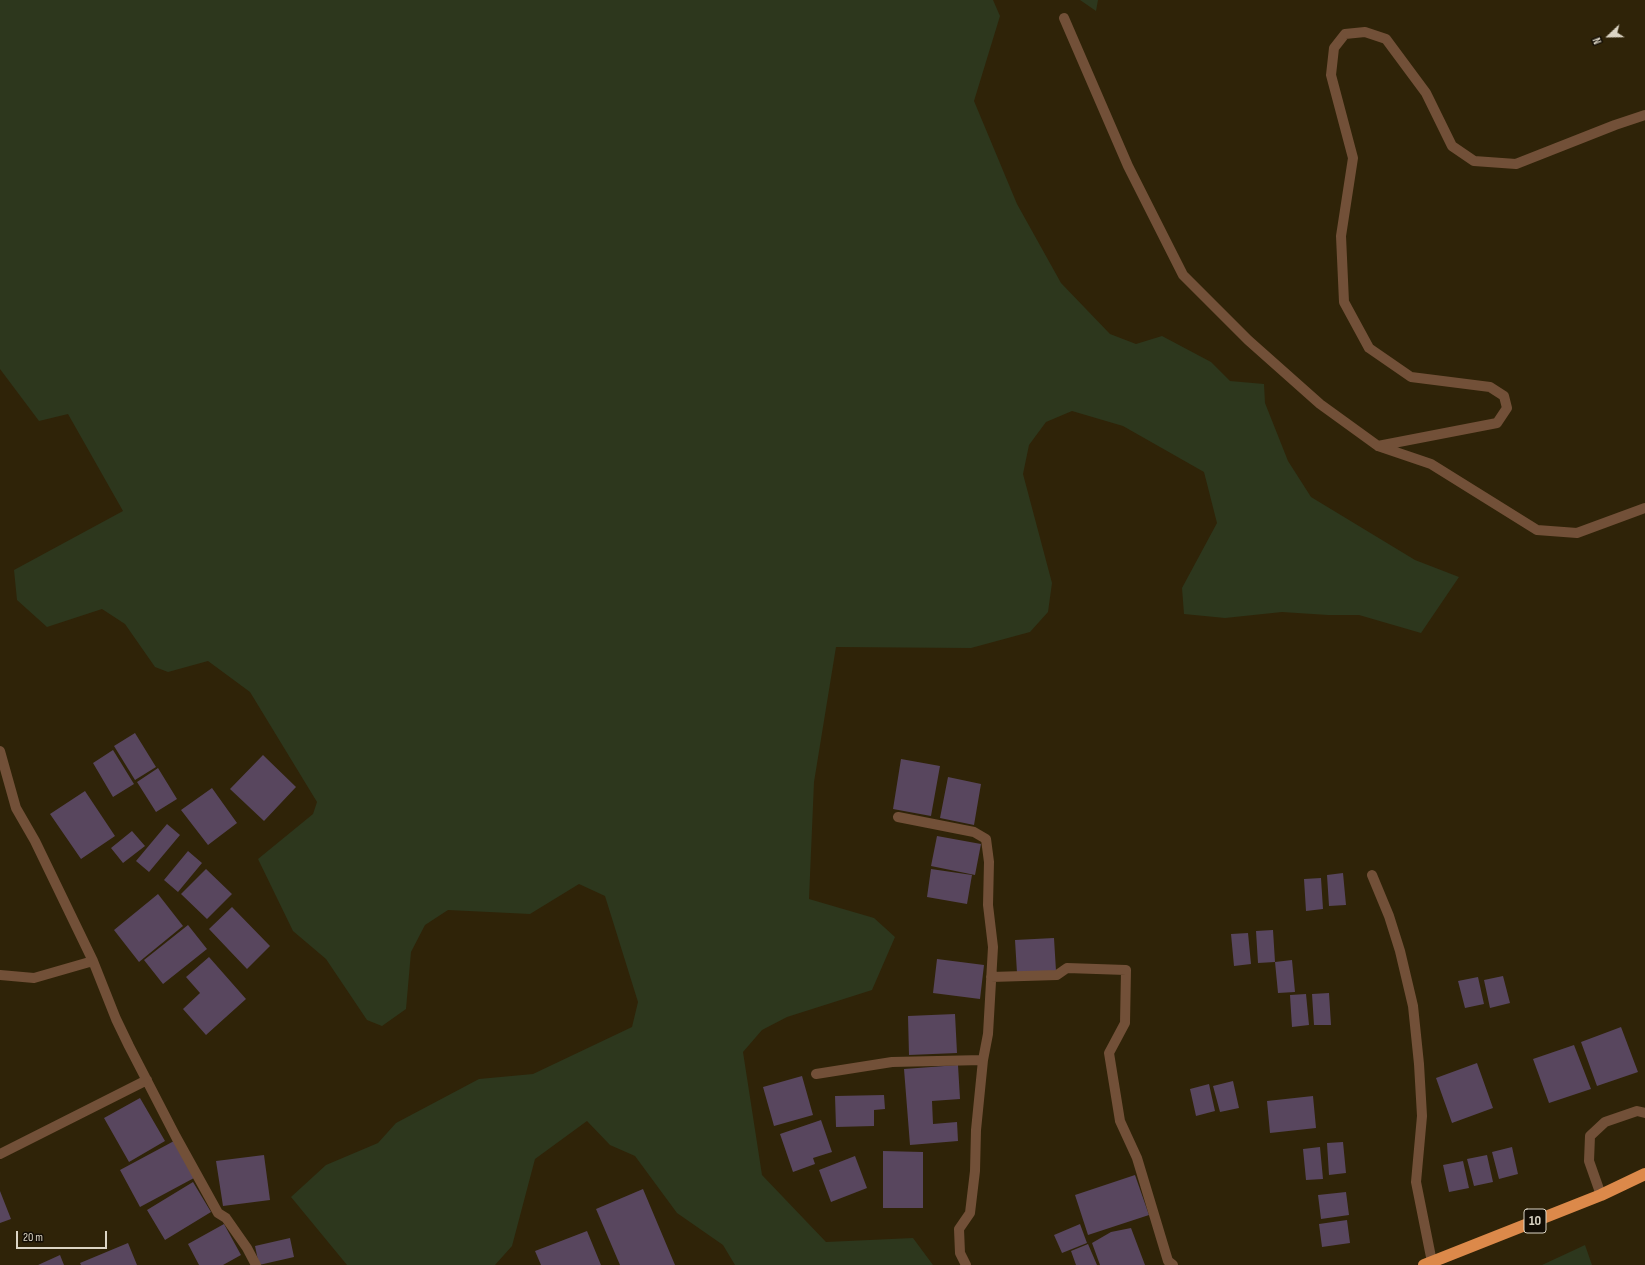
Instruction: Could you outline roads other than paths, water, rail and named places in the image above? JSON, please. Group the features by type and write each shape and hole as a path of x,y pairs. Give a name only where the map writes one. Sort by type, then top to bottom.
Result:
{"highway":[{"name":"10","path":"1428,1263 1601,1195 1645,1174"}],"street":[{"path":"1064,18 1128,166 1183,275 1248,340 1320,404 1378,446 1431,464 1537,530 1577,533 1645,508"},
{"path":"1378,446 1497,423 1507,408 1504,396 1490,387 1411,377 1369,348 1344,302 1341,236 1352,158 1331,75 1334,48 1346,34 1365,32 1386,39 1426,93 1452,146 1474,161 1516,164 1615,124 1645,115"},
{"path":"0,751 16,808 35,841 93,961 116,1019 176,1137 218,1213 226,1218 247,1248 256,1265"},
{"path":"898,817 974,832 986,839 989,862 988,905 993,947 988,1034 983,1060 976,1130 975,1171 970,1213 960,1229 960,1253 966,1265"},
{"path":"1372,875 1391,923 1400,951 1413,1006 1419,1064 1422,1116 1416,1182 1428,1263"},
{"path":"0,975 34,978 93,961"},
{"path":"991,976 1057,975 1066,968 1126,970 1125,1023 1109,1053 1120,1121 1137,1158 1168,1261 1173,1265"},
{"path":"816,1074 892,1062 983,1060"},
{"path":"0,1154 147,1080"},
{"path":"1601,1195 1589,1161 1590,1136 1606,1122 1638,1111 1645,1113"}]}
